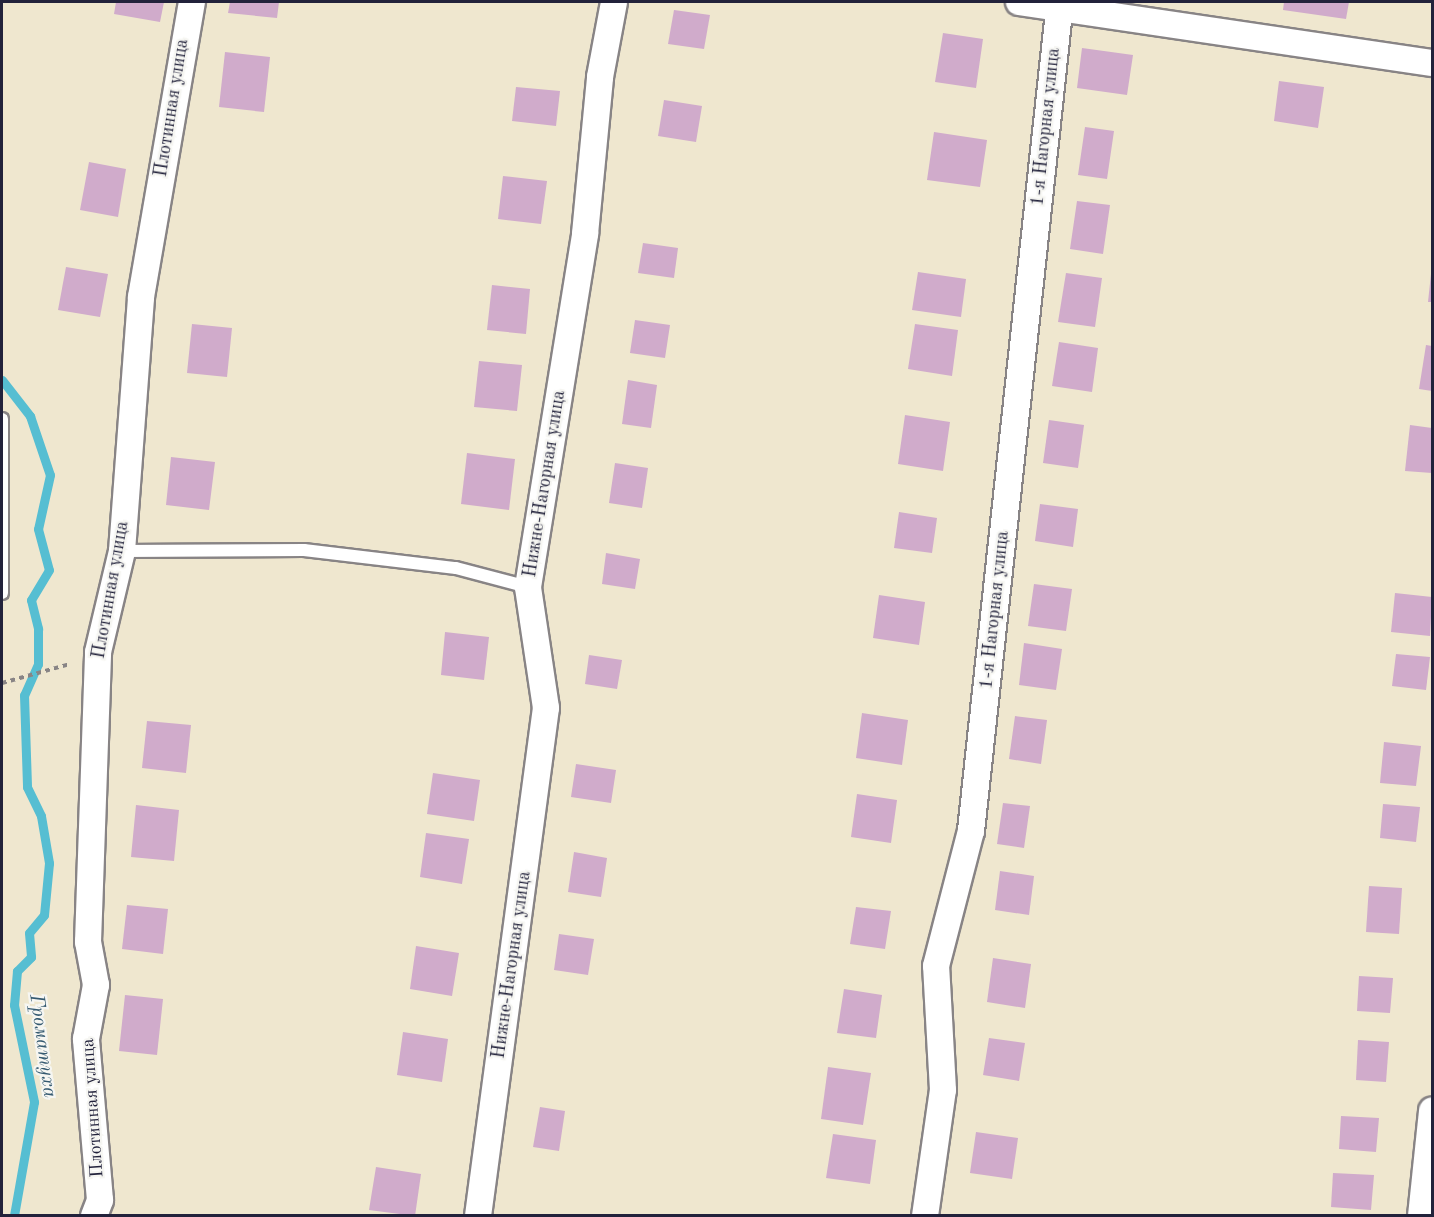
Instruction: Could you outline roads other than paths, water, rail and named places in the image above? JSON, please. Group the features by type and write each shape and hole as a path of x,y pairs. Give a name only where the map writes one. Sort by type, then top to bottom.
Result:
{"street":[{"name":"Плотинная улица","path":"94,1215 100,1200 86,1039 96,985 88,942 98,652 122,551 141,297 192,2"},
{"name":"Нижне-Нагорная улица","path":"478,1215 546,708 528,587 585,234 600,77 614,2"},
{"path":"1019,2 1060,4 1432,63"},
{"name":"1-я Нагорная улица","path":"925,1215 943,1090 936,966 971,831 1060,4"},
{"path":"1421,1215 1432,1111"}],"lane":[{"path":"2,419 2,593"},
{"path":"122,551 304,550 456,568 528,587"}],"waterway":[{"name":"Громатуха","path":"2,380 30,416 50,475 38,529 49,570 31,600 38,629 38,664 24,695 27,787 41,816 49,863 44,915 29,933 31,957 17,971 14,1005 34,1102 14,1216"}]}
